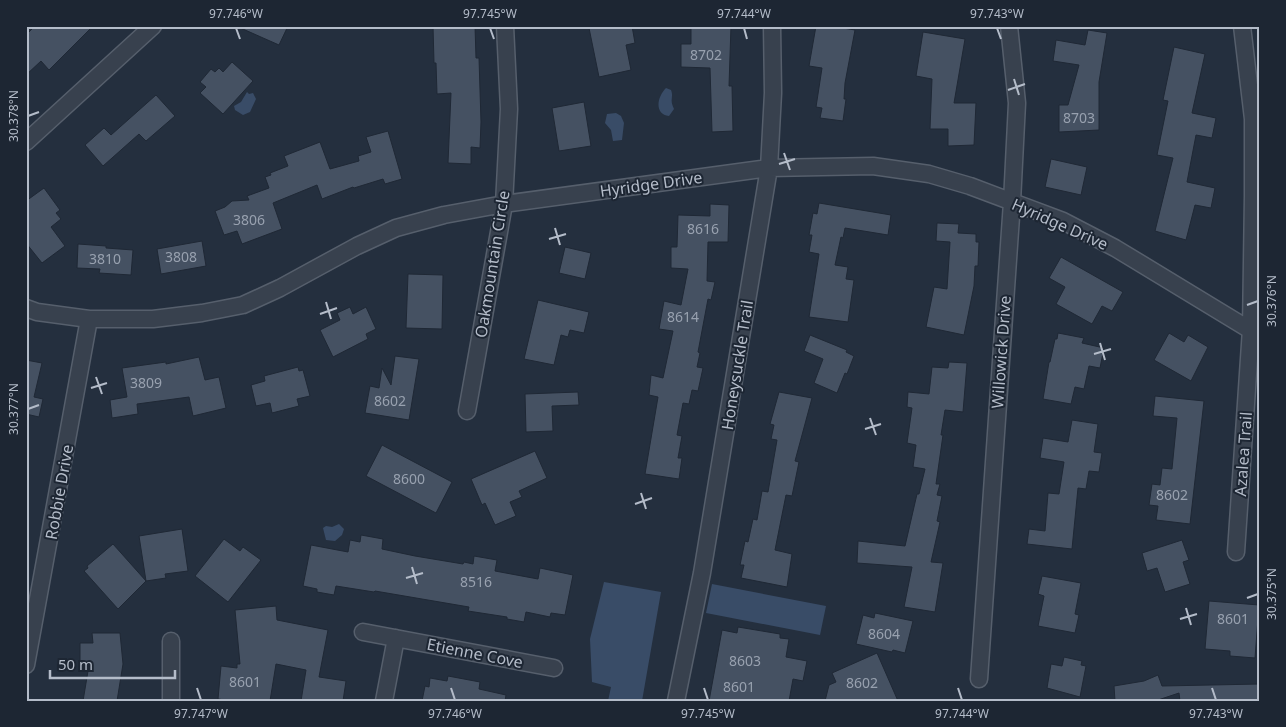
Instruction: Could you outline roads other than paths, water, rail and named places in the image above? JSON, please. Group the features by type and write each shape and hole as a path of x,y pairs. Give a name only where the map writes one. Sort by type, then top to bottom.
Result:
{"street":[{"path":"26,142 153,26"},
{"name":"Oakmountain Circle","path":"467,411 504,204 509,109 505,26"},
{"name":"Honeysuckle Trail","path":"676,701 702,572 769,168 773,93 772,26"},
{"name":"Willowick Drive","path":"979,679 1012,202 1017,103 1009,26"},
{"name":"Azalea Trail","path":"1236,552 1255,332 1254,119 1242,26"},
{"name":"Hyridge Drive","path":"26,308 37,312 89,319 153,320 243,305 396,228 444,215 504,204 769,168 873,166 929,174 970,186 1062,222 1115,248 1255,332"},
{"name":"Robbie Drive","path":"26,665 89,319"},
{"name":"Etienne Cove","path":"363,632 554,668"},
{"path":"384,701 396,638"},
{"path":"171,642 171,701"}],"water":[{"path":"666,88 671,90 674,109 669,116 664,115 659,109 659,100"},
{"path":"247,92 249,94 253,93 256,99 250,112 243,115 235,110 234,106 241,102"},
{"path":"616,113 621,116 624,123 622,140 613,141 611,130 605,123 607,114"},
{"path":"339,524 344,529 342,535 335,541 326,540 323,528"},
{"path":"604,582 661,592 642,701 608,701 611,687 592,682 590,639"},
{"path":"712,584 826,606 820,635 706,613"}]}
